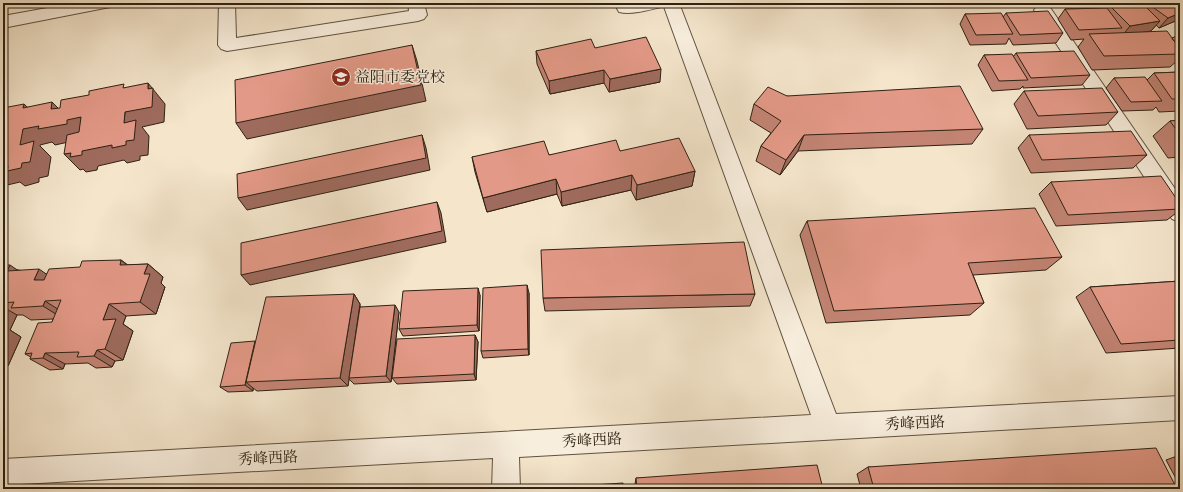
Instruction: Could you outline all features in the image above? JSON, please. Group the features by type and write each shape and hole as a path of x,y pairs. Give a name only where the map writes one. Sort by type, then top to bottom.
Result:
{"street":[{"path":"3,22 105,3"},
{"path":"227,3 227,45 418,15 416,3"},
{"path":"622,3 625,8 655,3"},
{"path":"672,3 828,428"},
{"path":"1043,10 1180,213"},
{"name":"秀峰西路","path":"3,472 1180,408"},
{"path":"506,445 506,489"}],"building":[{"path":"1127,3 1142,3 1160,21 1130,26 1110,6"},
{"path":"1147,3 1180,3 1180,13 1168,18"},
{"path":"1107,8 1122,28 1079,30 1065,9"},
{"path":"1048,11 1063,33 1020,35 1006,13"},
{"path":"1001,13 1013,34 976,35 965,14"},
{"path":"1167,31 1180,49 1180,54 1104,56 1089,34"},
{"path":"1180,35 1180,45 1172,38"},
{"path":"646,37 661,69 610,79 604,70 549,81 536,51 591,39 595,48"},
{"path":"412,45 421,85 236,123 235,80"},
{"path":"1074,51 1090,75 1031,78 1016,53"},
{"path":"1012,54 1028,80 999,81 984,55"},
{"path":"1180,72 1180,99 1172,99 1154,73"},
{"path":"1145,77 1162,101 1131,102 1114,78"},
{"path":"148,83 148,89 153,88 152,107 125,112 124,123 136,120 134,140 126,141 126,145 112,148 112,145 82,151 82,155 70,157 71,153 64,154 67,135 79,132 81,117 67,120 67,124 38,129 39,126 23,129 20,145 34,141 30,162 22,163 21,168 7,171 8,166 3,167 3,108 24,104 23,108 52,102 51,109 60,108 61,100 89,95 89,91 124,84 123,88"},
{"path":"960,86 983,129 804,135 786,160 761,146 781,121 754,104 768,87 787,96"},
{"path":"1102,88 1118,112 1038,116 1024,91"},
{"path":"1180,120 1180,135 1170,121"},
{"path":"1131,131 1147,155 1042,160 1029,135"},
{"path":"422,135 426,158 238,198 237,174"},
{"path":"679,138 695,171 637,185 632,175 561,192 556,179 483,198 472,157 544,141 549,155 616,140 620,151"},
{"path":"1161,176 1180,204 1180,209 1068,215 1051,182"},
{"path":"437,202 442,231 241,275 241,243"},
{"path":"1035,208 1062,257 968,263 984,303 834,311 807,221"},
{"path":"744,242 755,294 543,298 541,250"},
{"path":"121,260 120,265 148,264 144,274 150,274 140,302 109,304 103,320 116,319 105,349 97,350 94,356 77,357 79,352 45,353 43,358 30,359 32,353 25,354 38,323 52,322 61,300 45,301 43,306 11,308 14,302 3,303 3,265 10,265 7,271 39,269 34,280 44,280 49,269 80,267 82,261"},
{"path":"1180,281 1180,340 1121,344 1090,287"},
{"path":"527,285 528,349 481,351 483,288"},
{"path":"478,288 477,325 399,329 403,291"},
{"path":"354,294 340,378 246,382 266,297"},
{"path":"395,305 386,376 349,378 360,307"},
{"path":"475,335 474,374 392,378 397,339"},
{"path":"255,341 245,385 220,387 231,343"},
{"path":"1156,448 1177,489 874,489 868,467"},
{"path":"817,465 823,489 637,489 636,478"},
{"path":"623,483 624,489 533,489"},
{"path":"491,487 491,489 461,489"}],"place":[{"name":"益阳市委党校","path":"341,77"}]}
